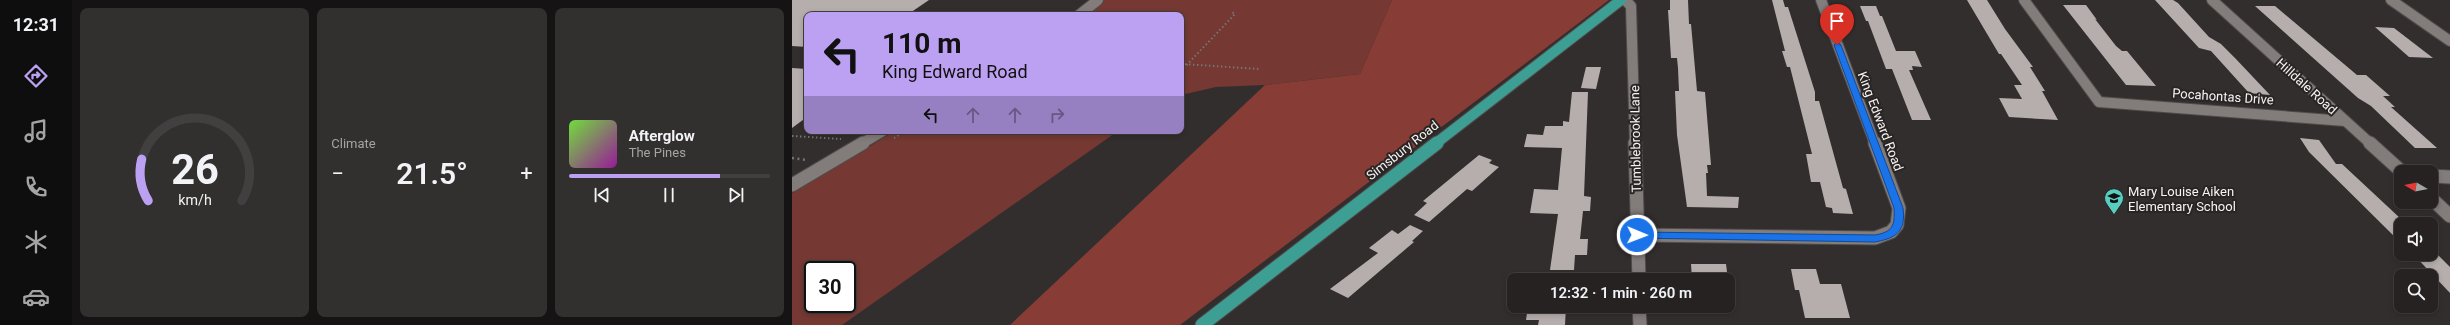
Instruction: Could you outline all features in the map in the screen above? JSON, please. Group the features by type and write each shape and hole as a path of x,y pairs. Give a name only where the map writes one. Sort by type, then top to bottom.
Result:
{"main road":[{"name":"Simsbury Road","path":"1202,325 1621,0"}],"street":[{"path":"1083,12 1098,0"},
{"name":"Tumblebrook Lane","path":"1624,0 1631,6 1638,273"},
{"name":"King Edward Road","path":"1637,235 1875,238 1884,237 1896,229 1900,223 1898,208 1821,0"},
{"name":"Pocahontas Drive","path":"2024,0 2099,102 2345,121"},
{"name":"Hilldale Road","path":"2212,0 2394,165"},
{"path":"2391,0 2450,41"},
{"path":"792,185 878,134"},
{"path":"2438,176 2450,177"},
{"path":"2438,205 2450,216"},
{"path":"1639,313 1640,325"}],"path":[{"path":"1184,68 1235,14 1232,12"},
{"path":"1187,64 1260,69"}],"shaded area":[{"path":"1103,0 1392,0 1360,74 1265,85 1216,87 1184,94 1184,12 1089,12"},
{"path":"1392,0 1609,0 1180,325 1010,325 1265,85 1360,74"},
{"path":"890,134 1114,134 842,325 792,325 792,193"}],"building":[{"path":"792,0 929,0 911,12 804,12 804,47 792,46"},
{"path":"1670,0 1688,0 1689,24 1691,24 1697,91 1705,92 1711,165 1707,165 1707,196 1739,197 1738,208 1687,207 1677,135 1675,91 1679,91 1678,68 1677,58 1671,58 1668,10 1670,10"},
{"path":"1772,0 1783,0 1785,7 1788,7 1815,92 1815,101 1819,101 1843,188 1846,189 1853,214 1833,213 1832,208 1826,207 1820,182 1811,182 1806,154 1812,154 1790,67 1787,67 1782,51 1785,51"},
{"path":"1967,0 1987,0 2005,29 2033,67 2030,67 2045,91 2042,91 2058,120 2009,117 1999,98 2022,99 2014,85 2022,85 2001,54 1999,54"},
{"path":"2155,0 2173,0 2178,3 2209,37 2221,44 2270,95 2249,93 2211,51 2199,48"},
{"path":"2063,5 2086,5 2116,46 2122,51 2127,51 2156,86 2126,85"},
{"path":"1860,6 1876,6 1880,16 1882,16 1896,51 1915,51 1922,67 1912,66 1913,70 1909,70 1931,120 1912,120 1892,69 1886,69 1868,21 1866,21"},
{"path":"2255,6 2275,6 2357,75 2366,75 2390,96 2383,96 2395,107 2391,107 2437,148 2415,148 2371,106 2358,98"},
{"path":"2375,27 2394,28 2433,58 2409,57"},
{"path":"1586,67 1601,67 1596,89 1581,88"},
{"path":"792,68 804,69 804,119 792,128"},
{"path":"1572,92 1588,92 1584,196 1591,197 1590,211 1583,211 1580,239 1588,239 1587,255 1575,255 1574,270 1550,270 1558,214 1530,213 1534,189 1558,190 1562,148 1524,147 1527,134 1543,135 1545,126 1563,126 1563,121 1569,122"},
{"path":"2300,138 2319,140 2336,164 2342,164 2399,217 2394,217 2394,236 2309,152"},
{"path":"1479,155 1492,160 1489,163 1499,167 1472,191 1467,189 1429,222 1414,215 1427,203 1423,201"},
{"path":"1410,225 1423,231 1412,241 1414,242 1348,298 1330,289 1378,253 1369,248 1392,230 1398,234"},
{"path":"2438,255 2450,267 2450,293 2438,280 2438,269 2427,269 2420,261 2438,261"},
{"path":"1691,264 1726,264 1727,273 1692,273"},
{"path":"1791,269 1816,269 1820,284 1841,284 1850,318 1805,318 1799,290 1795,290"},
{"path":"1527,313 1566,313 1565,325 1538,325 1539,320 1526,320"}],"place":[{"name":"Mary Louise Aiken Elementary School","path":"2114,215"}],"route":[{"path":"1637,235 1875,238 1884,237 1891,234 1900,223 1900,215 1837,45"}]}
